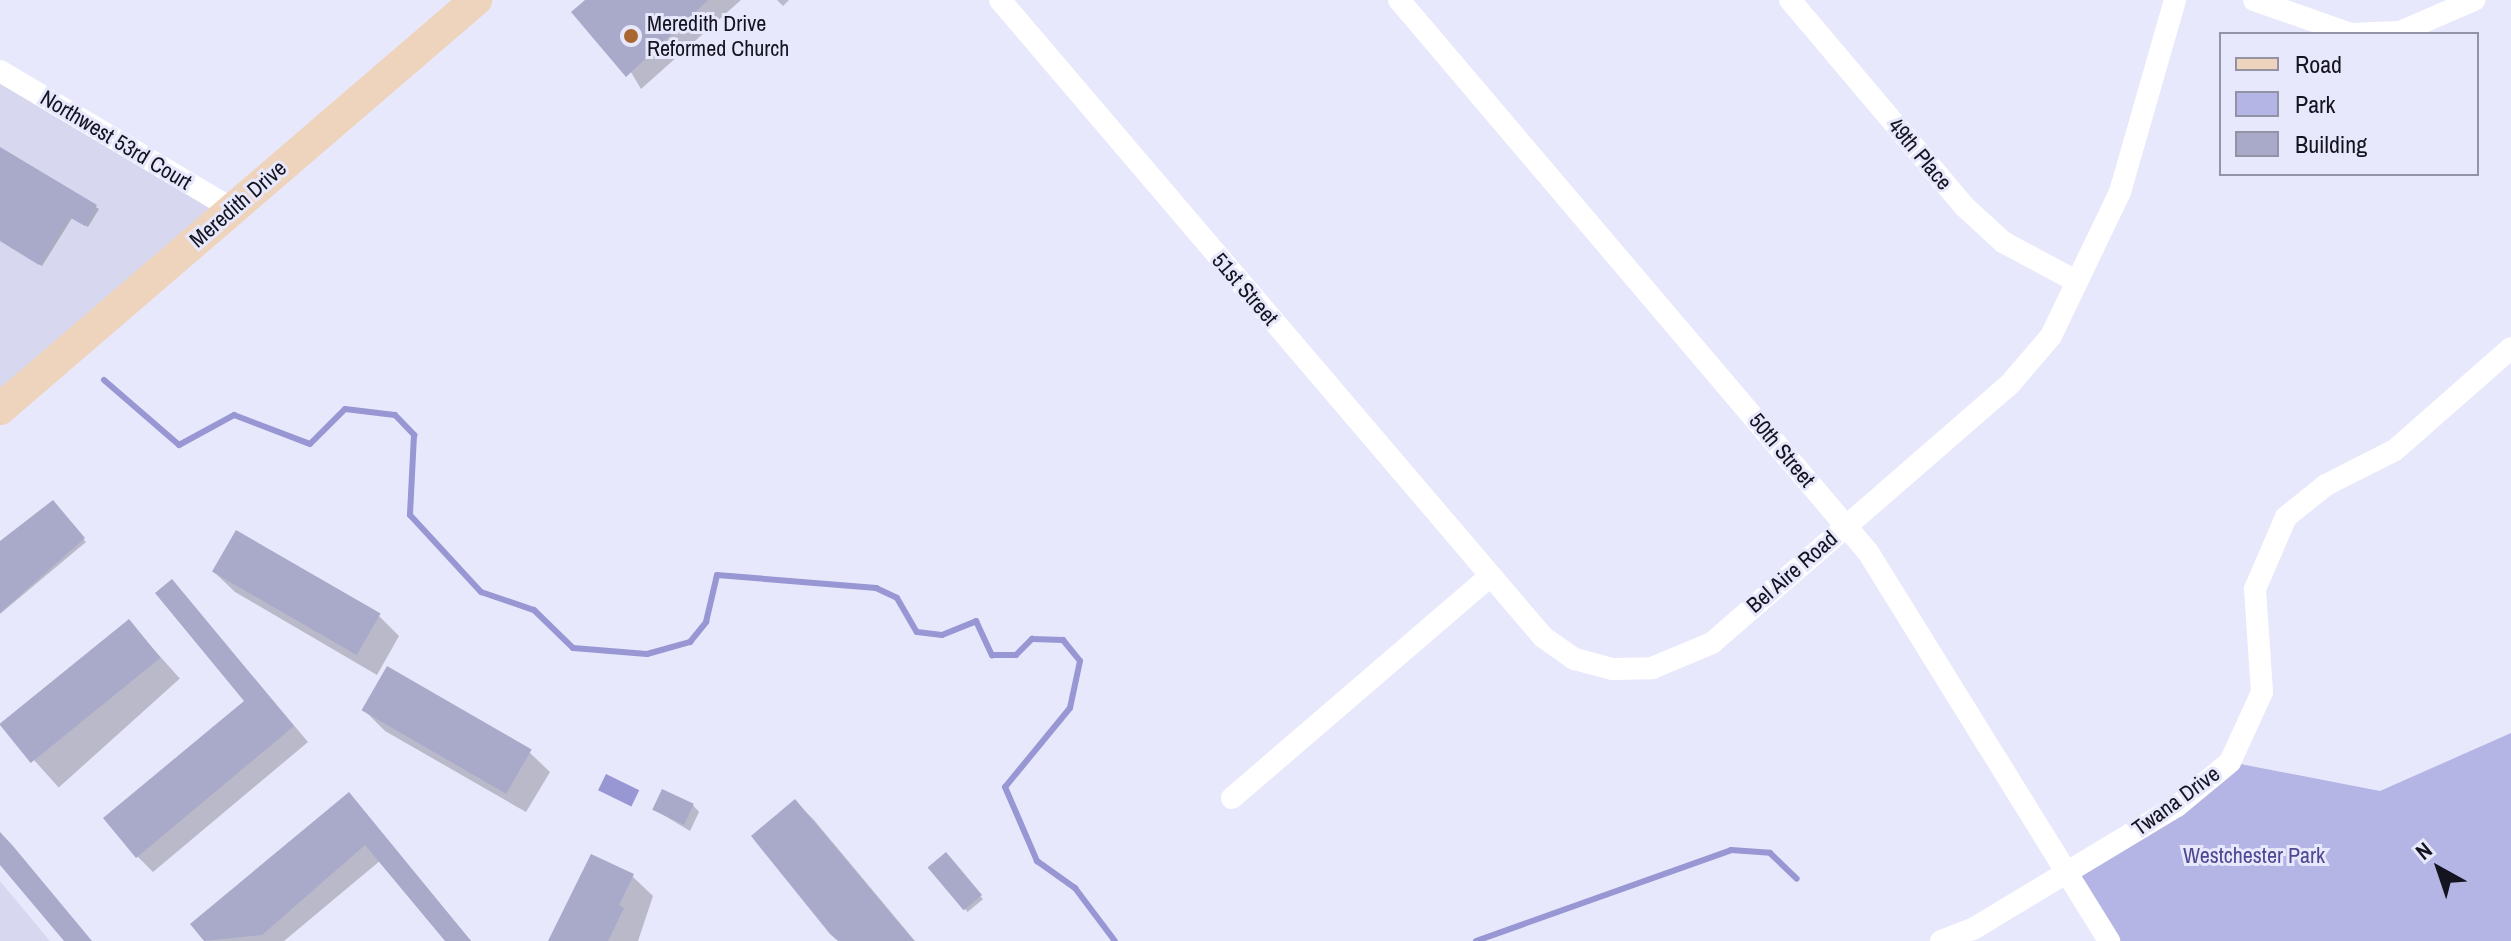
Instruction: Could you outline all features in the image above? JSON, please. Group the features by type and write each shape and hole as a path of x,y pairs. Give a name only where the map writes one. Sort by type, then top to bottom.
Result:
{"main road":[{"name":"Meredith Drive","path":"0,409 476,0"}],"street":[{"name":"50th Street","path":"1399,0 1846,525 1915,617 2109,941"},
{"name":"49th Place","path":"1790,0 1965,207 2003,242 2074,280"},
{"name":"Bel Aire Road","path":"1490,576 1543,637 1575,659 1613,669 1652,668 1712,643 2010,384 2051,336 2074,280 2092,259 2120,192 2175,0"},
{"path":"2254,0 2345,32"},
{"path":"2400,32 2474,0"},
{"name":"51st Street","path":"1000,1 1490,576"},
{"name":"Northwest 53rd Court","path":"0,71 232,209"},
{"name":"Twana Drive","path":"1941,941 2070,873 2202,789 2244,742 2262,692 2255,589 2286,517 2326,485 2395,450 2511,348"},
{"path":"1232,798 1490,576"}],"shaded area":[{"path":"0,71 232,209 0,409"},
{"path":"606,774 639,790 631,806 598,790"},
{"path":"0,881 50,941 0,941"}],"green space":[{"name":"Westchester Park","path":"2511,733 2511,941 2109,941 2070,873 2230,762 2380,791"}],"building":[{"name":"Meredith Drive Reformed Church","path":"585,0 708,0 626,77 571,12"},
{"path":"0,147 97,205 85,226 69,217 39,265 0,241"},
{"path":"53,500 85,538 0,613 0,541"},
{"path":"236,530 381,614 357,655 212,572"},
{"path":"172,579 294,726 136,858 103,818 244,701 155,593"},
{"path":"129,619 160,658 31,763 0,723"},
{"path":"387,666 532,749 506,794 362,710"},
{"path":"662,789 694,804 684,825 652,810"},
{"path":"349,792 471,941 445,941 365,845 262,935 204,941 190,924"},
{"path":"795,799 914,941 838,941 830,934 751,836"},
{"path":"0,832 92,941 64,941 0,865"},
{"path":"946,852 982,895 964,910 928,867"},
{"path":"591,854 634,874 619,905 624,908 608,941 548,941"}],"waterway":[{"path":"104,380 179,445 234,415 310,444 345,409 395,415 414,435 410,515 481,592 534,610 573,648 647,654 690,642 706,622 717,575 876,588 897,598 917,632 942,635 976,621 992,655 1016,655 1032,639 1063,640 1080,661 1070,708 1005,787 1037,861 1075,888 1115,941"},
{"path":"1476,941 1731,850 1770,853 1797,879"}],"place":[{"name":"Meredith Drive Reformed Church","path":"631,36"}]}
